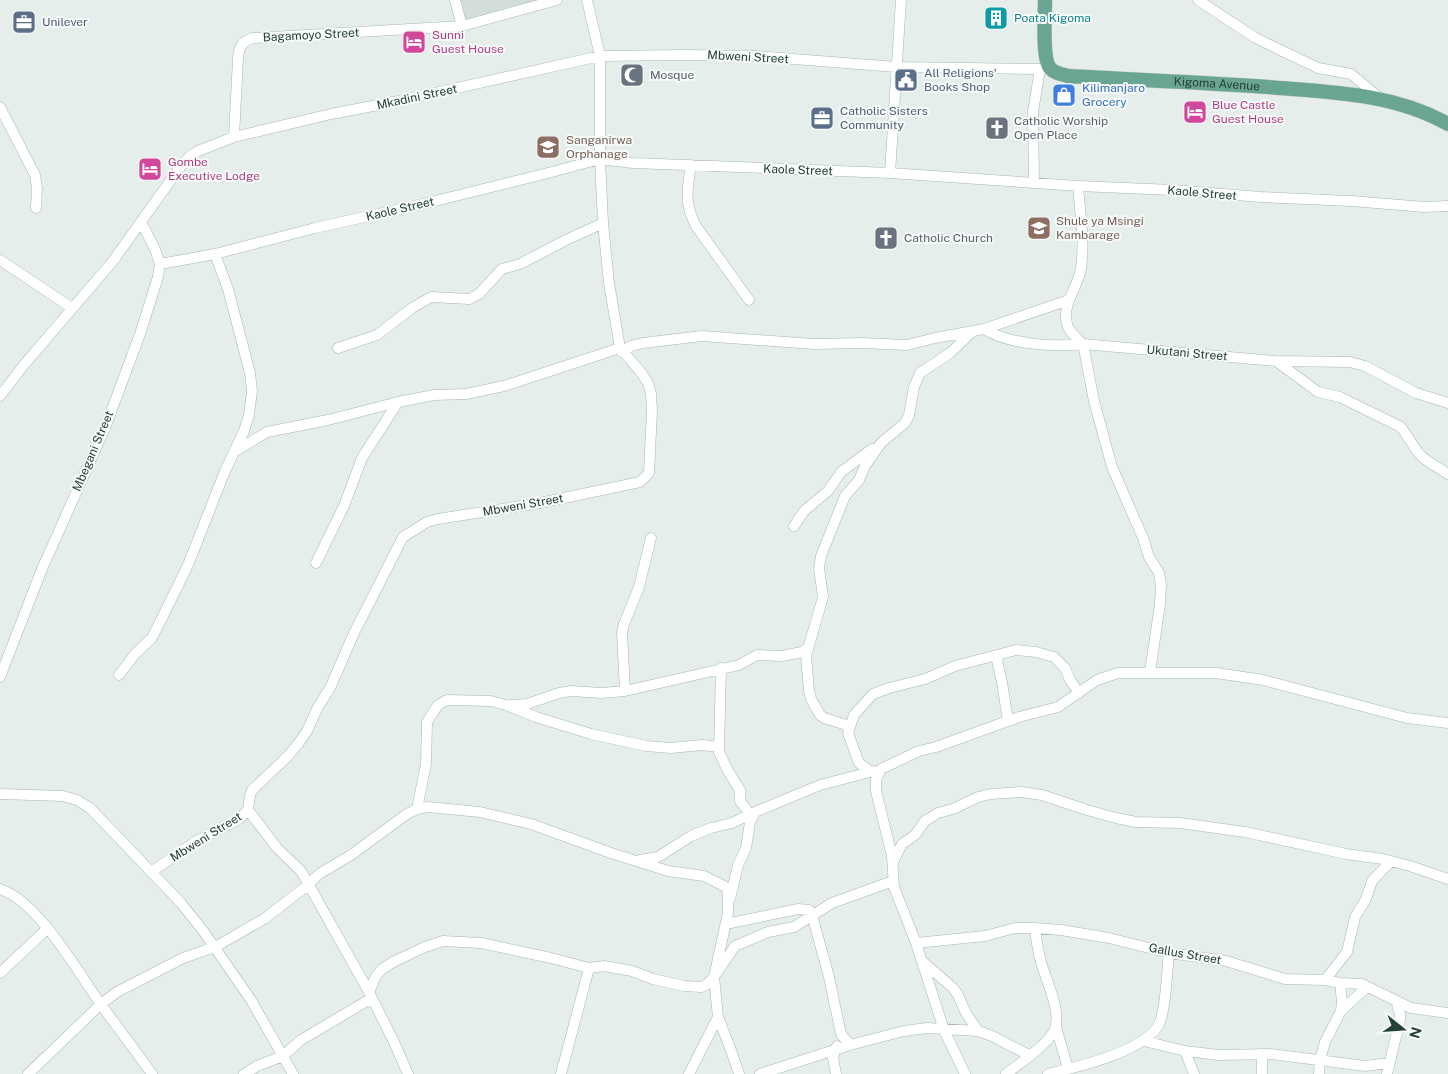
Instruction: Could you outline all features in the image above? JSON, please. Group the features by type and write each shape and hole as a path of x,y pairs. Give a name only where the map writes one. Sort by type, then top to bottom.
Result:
{"main road":[{"path":"1044,68 1046,58 1045,0"},
{"name":"Kigoma Avenue","path":"1044,68 1068,76 1209,83 1380,98 1427,112 1448,124"}],"street":[{"path":"456,0 462,26"},
{"name":"Bagamoyo Street","path":"234,137 239,48 245,41 252,38 462,26 557,0"},
{"path":"587,0 600,56 600,159 603,223 609,283 621,350"},
{"path":"890,172 901,0"},
{"path":"1198,0 1254,37 1276,48 1318,68 1351,74 1380,98"},
{"name":"Mbweni Street","path":"600,56 756,56 896,67 1044,68"},
{"name":"Mkadini Street","path":"234,137 600,56"},
{"path":"1034,184 1033,112 1044,68"},
{"path":"0,107 35,175 37,188 36,208"},
{"path":"0,396 23,366 113,261 189,157 210,145 234,137"},
{"name":"Kaole Street","path":"160,264 215,254 600,159 691,165 890,172 1034,184 1173,190 1261,198 1351,201 1425,207 1448,206"},
{"path":"691,165 687,203 690,215 749,300"},
{"path":"1078,186 1082,253 1081,270 1069,300 1066,320 1070,331 1084,344 1094,401 1112,467 1143,538 1149,558 1160,579 1160,604 1150,672"},
{"path":"141,222 155,249 160,264"},
{"path":"338,348 376,335 417,304 432,297 468,298 479,294 502,269 530,259 603,223"},
{"path":"119,675 134,654 151,639 159,624 188,565 233,452 244,432 249,415 252,391 248,366 230,298 215,254"},
{"path":"0,260 72,308"},
{"name":"Mbegani Street","path":"0,677 42,569 105,428 140,334 158,277 160,264"},
{"path":"233,452 267,432 328,420 398,402 434,396 466,394 504,386 643,343 702,336 814,344 862,343 907,345 934,338 984,330 1069,300"},
{"name":"Ukutani Street","path":"984,330 1004,338 1066,346 1084,344 1276,361 1350,362 1365,366 1416,393 1448,402"},
{"path":"794,526 812,502 828,491 841,472 905,423 909,415 914,387 920,373 950,353 972,332"},
{"name":"Mbweni Street","path":"152,872 195,842 239,819 248,810 252,790 298,744 335,678 352,636 396,548 406,534 438,518 540,504 640,482 646,478 649,473 651,394 648,383 640,371 621,350"},
{"path":"1276,361 1288,372 1318,392 1340,396 1402,427 1419,454 1448,474"},
{"path":"316,563 344,506 362,458 398,402"},
{"path":"850,726 824,718 816,709 809,691 806,663 808,648 823,597 819,568 820,556 845,496 859,480 865,466 881,442"},
{"path":"625,691 622,632 639,587 650,538"},
{"path":"506,705 526,704 571,691 602,693 625,691 739,664 757,655 782,656 802,652 808,648"},
{"path":"876,770 859,763 848,733 854,715 873,694 925,679 954,666 1016,650 1036,652 1054,657 1065,668 1079,693"},
{"path":"996,656 1008,721"},
{"path":"721,668 720,756 740,790 740,801 753,813"},
{"path":"638,861 658,857 692,836 711,828 732,823 813,788 876,770 912,754 1008,721 1058,707 1097,680 1118,673 1216,673 1263,680 1407,718 1448,724"},
{"path":"417,809 426,764 426,727 429,718 438,705 448,700 491,701 591,734 629,742 659,747 702,744 719,747"},
{"path":"876,770 876,791 893,862 893,881 916,943 944,1030 965,1074"},
{"path":"893,862 902,844 915,835 925,821 938,813 954,809 978,796 1021,792 1042,795 1116,818 1136,822 1180,822 1214,827 1346,854 1391,861 1448,879"},
{"path":"0,794 63,796 77,800 90,808 181,903 251,1000 293,1074"},
{"path":"28,1074 101,1004 117,992 183,958 214,947 264,919 308,885 319,874 351,855 417,809 428,807 480,812 531,824 668,871 704,876 726,887 728,893 726,924 714,977 718,1017 739,1074"},
{"path":"248,810 277,848 301,871 371,995 408,1074"},
{"path":"728,905 738,865 746,848 753,813"},
{"path":"1325,980 1347,952 1355,917 1366,899 1372,881 1391,861"},
{"path":"244,1074 257,1066 283,1056 300,1040 371,995 376,976 392,962 443,941 481,943 589,968 604,966 617,968 653,979 701,987 714,977 735,946 768,932 794,927 832,903 893,881"},
{"path":"0,889 17,897 48,928 152,1074"},
{"path":"726,924 798,909 808,910 812,914 829,977 841,1034 850,1045"},
{"path":"0,973 48,928"},
{"name":"Gallus Street","path":"916,943 985,936 1015,928 1034,928 1109,938 1169,954 1226,961 1286,979 1325,980 1362,984 1396,1001 1418,1009 1448,1013"},
{"path":"1006,1074 1052,1034 1056,1027 1057,1019 1053,999 1040,960 1034,928"},
{"path":"1048,1074 1112,1056 1144,1040 1155,1030 1160,1022 1169,954"},
{"path":"922,961 953,988 978,1031"},
{"path":"561,1074 589,968"},
{"path":"1340,983 1341,1011"},
{"path":"1319,1074 1320,1060 1329,1033 1341,1011 1367,987"},
{"path":"1387,1074 1400,1020 1396,1001"},
{"path":"689,1074 718,1017"},
{"path":"1056,1027 1068,1069"},
{"path":"760,1074 836,1049 919,1028 978,1031 1029,1055"},
{"path":"836,1074 833,1058 841,1034"},
{"path":"1144,1040 1185,1051 1219,1055 1262,1054 1365,1066 1389,1063"},
{"path":"1185,1051 1194,1074"},
{"path":"1262,1054 1262,1074"}],"shaded area":[{"path":"457,0 562,0 463,30"}],"place":[{"name":"Poata Kigoma","path":"996,18"},
{"name":"Unilever","path":"24,22"},
{"name":"Sunni Guest House","path":"414,42"},
{"name":"Mosque","path":"632,75"},
{"name":"All Religions' Books Shop","path":"906,80"},
{"name":"Kilimanjaro Grocery","path":"1064,95"},
{"name":"Blue Castle Guest House","path":"1195,112"},
{"name":"Catholic Sisters Community","path":"822,118"},
{"name":"Catholic Worship Open Place","path":"997,128"},
{"name":"Sanganirwa Orphanage","path":"548,147"},
{"name":"Gombe Executive Lodge","path":"150,169"},
{"name":"Shule ya Msingi Kambarage","path":"1039,228"},
{"name":"Catholic Church","path":"886,238"}]}
